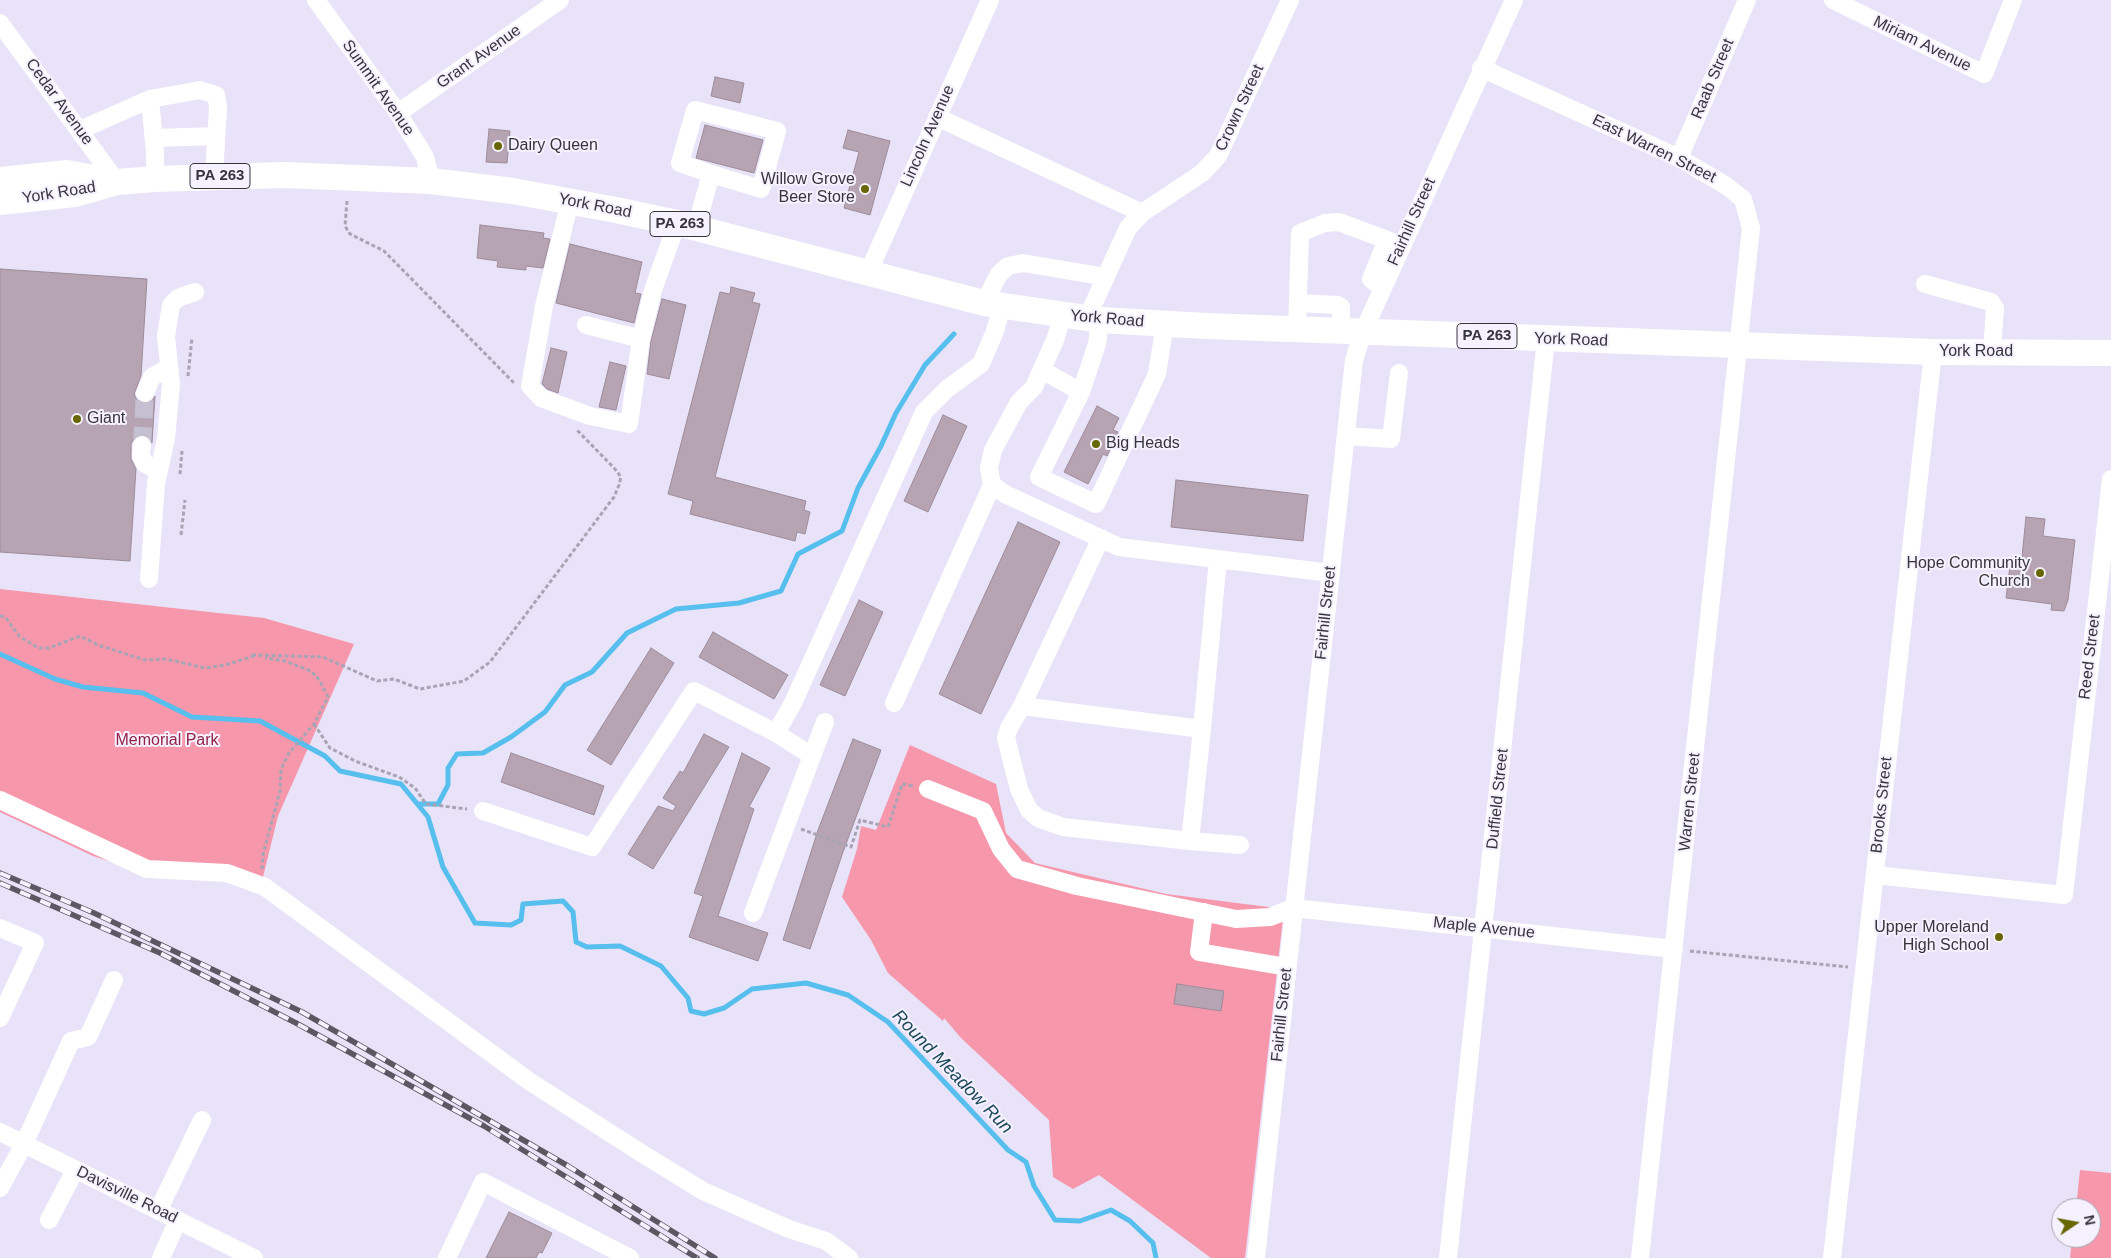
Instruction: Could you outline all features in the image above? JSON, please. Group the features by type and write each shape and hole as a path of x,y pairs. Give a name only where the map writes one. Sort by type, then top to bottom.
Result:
{"highway":[{"name":"York Road","path":"0,180 67,173 117,182"},
{"name":"York Road","path":"0,202 75,194 117,182 214,176 286,175 431,181 570,201 686,225 993,305 1083,318 1166,324 1740,346 1933,352 2111,353"}],"street":[{"name":"Summit Avenue","path":"316,0 398,113 425,157 431,181"},
{"name":"Grant Avenue","path":"398,113 560,0"},
{"name":"Lincoln Avenue","path":"868,273 990,0"},
{"name":"Crown Street","path":"1083,318 1106,277 1128,228 1142,214 1202,174 1218,156 1290,0"},
{"name":"Fairhill Street","path":"1256,1258 1354,360 1352,331 1382,288 1394,243 1514,0"},
{"name":"Raab Street","path":"1679,158 1747,0"},
{"name":"Miriam Avenue","path":"1833,0 1984,74 2013,0"},
{"name":"Cedar Avenue","path":"0,23 117,182"},
{"name":"East Warren Street","path":"1481,68 1679,158 1725,185 1743,200 1751,228 1740,346"},
{"path":"80,130 150,99 200,90 216,95 218,107 214,176"},
{"path":"150,99 154,138 155,179"},
{"path":"695,110 777,131 761,190 711,174 680,163 695,110"},
{"path":"937,117 1142,214"},
{"path":"154,138 216,136"},
{"path":"570,201 544,306 530,386 541,398 590,416 629,424 641,339 653,290 711,174"},
{"path":"1298,329 1300,233 1325,223 1339,222 1394,243"},
{"path":"776,733 793,704 924,412 947,389 981,364 995,331 993,305 999,274 1008,266 1023,263 1106,277"},
{"path":"1925,284 1991,302 1995,308 1992,352"},
{"path":"149,579 151,533 159,471 166,439 171,384 166,336 171,305 178,298 195,292"},
{"path":"1298,303 1338,304 1352,331"},
{"path":"894,703 992,485 989,468 993,450 1020,402 1034,387 1042,370 1083,318 1097,344 1081,392 1039,477 1096,504 1157,374 1166,324"},
{"path":"586,325 641,339"},
{"name":"Duffield Street","path":"1448,1258 1546,339"},
{"name":"Warren Street","path":"1640,1258 1740,346"},
{"name":"Brooks Street","path":"1832,1258 1933,352"},
{"path":"144,393 152,377 169,367"},
{"path":"1042,370 1081,392"},
{"path":"1346,436 1391,439 1399,373"},
{"path":"142,444 141,455 146,464 159,471"},
{"name":"Reed Street","path":"1875,875 2064,895 2077,776 2103,612 2111,479"},
{"path":"992,485 1005,494 1119,547 1331,573"},
{"path":"1101,538 1022,706 1009,728 1006,738 1019,789 1029,810 1038,818 1063,827 1240,845"},
{"path":"1190,841 1218,560"},
{"path":"483,811 592,847 694,690 776,733 812,756"},
{"path":"1022,706 1202,728"},
{"path":"753,912 825,722"},
{"path":"928,789 984,811 1001,849 1018,869 1076,886 1236,919 1270,917 1293,908"},
{"path":"0,800 147,870 227,873 265,886 529,1081 638,1151 704,1191 789,1229 826,1241 849,1258"},
{"name":"Maple Avenue","path":"1293,908 1674,949"},
{"path":"1204,912 1199,952 1287,967"},
{"path":"0,928 35,944 7,983 0,1018"},
{"path":"0,1188 24,1144 71,1041 88,1037 114,980"},
{"path":"158,1211 202,1120"},
{"name":"Davisville Road","path":"0,1132 254,1258"},
{"path":"49,1220 75,1170"},
{"path":"447,1258 483,1182 630,1258"},
{"path":"161,1258 178,1220"}],"path":[{"path":"347,201 345,226 350,234 384,251 521,390"},
{"path":"188,376 192,338"},
{"path":"0,616 5,617 20,637 39,648 49,648 80,636 98,645 145,660 166,659 205,668 226,665 252,656 323,657 377,681 394,679 420,689 464,681 490,662 614,497 619,486 621,477 615,469 574,427"},
{"path":"180,474 182,451"},
{"path":"181,535 185,500"},
{"path":"252,656 285,661 302,666 320,681 328,698 314,724 289,753 281,769 280,791 263,854 262,870 258,884"},
{"path":"314,724 330,748 355,762 399,776 415,788 426,804 483,811"},
{"path":"786,824 851,847 860,820 888,827 902,784 928,789"},
{"path":"1674,949 1864,969"}],"green space":[{"name":"Memorial Park","path":"0,589 264,618 354,644 278,816 263,877 159,877 93,856 0,812"},
{"path":"910,745 996,784 1006,833 1035,863 1166,894 1284,909 1245,1258 1211,1258 1099,1175 1073,1189 1053,1177 1049,1120 961,1038 944,1018 943,1021 888,973 871,940 842,897 857,849 861,826 876,830"},
{"path":"2080,1170 2111,1173 2111,1258 2070,1258 2071,1248 2101,1248 2101,1198 2077,1198"}],"building":[{"path":"715,77 744,83 740,103 711,96"},
{"path":"705,125 763,140 754,173 696,158"},
{"name":"Dairy Queen","path":"489,129 510,131 507,163 486,162"},
{"path":"848,130 890,141 870,215 844,208 859,152 843,148"},
{"path":"480,225 544,233 543,238 550,239 543,268 526,266 526,270 497,267 498,261 477,258"},
{"path":"570,244 642,262 635,293 641,294 634,323 556,303"},
{"name":"Giant","path":"0,269 147,279 141,376 134,394 137,400 146,404 152,401 155,396 152,443 149,437 143,434 134,438 131,444 131,459 136,469 130,561 0,552"},
{"path":"731,287 755,293 752,302 760,304 715,477 806,501 804,510 810,512 805,534 797,532 795,541 690,514 693,501 668,494 720,292 730,294"},
{"path":"662,299 686,305 669,379 647,374 651,341"},
{"path":"551,348 567,352 558,393 547,389 542,384"},
{"path":"610,362 626,366 616,410 599,407"},
{"path":"1097,406 1119,418 1113,430 1118,432 1107,456 1103,454 1088,484 1064,472"},
{"path":"943,415 967,426 928,512 904,501"},
{"path":"1176,480 1308,495 1303,541 1171,527"},
{"name":"Hope Community Church","path":"2026,517 2045,519 2043,536 2075,540 2068,600 2064,611 2051,610 2052,604 2006,598 2010,566 2021,567"},
{"path":"1018,522 1060,542 981,714 939,694"},
{"path":"859,600 883,612 845,696 820,685"},
{"path":"713,632 788,675 774,699 699,657"},
{"path":"651,648 674,663 611,765 587,750"},
{"path":"704,734 729,747 653,869 628,854 658,806 673,811 676,806 663,798 680,771 683,773"},
{"path":"853,739 881,750 843,852 810,949 783,940 818,830"},
{"path":"511,753 604,786 594,815 501,782"},
{"path":"742,753 770,768 749,807 754,809 718,916 768,933 758,961 689,937 703,896 694,893"},
{"path":"1177,984 1224,991 1221,1011 1174,1004"},
{"path":"509,1212 552,1233 542,1253 539,1252 536,1258 486,1258"}],"waterway":[{"path":"418,804 438,804 448,785 448,768 457,754 483,753 511,737 545,712 565,685 592,672 627,633 676,609 739,603 781,591 798,554 842,531 858,488 881,446 896,413 925,365 954,334"},
{"name":"Round Meadow Run","path":"0,654 55,679 83,687 143,693 192,717 260,721 325,756 340,771 401,784 428,817 443,867 475,923 511,925 521,920 523,904 563,901 573,912 576,942 587,947 620,946 661,966 688,998 691,1011 704,1014 724,1008 752,989 806,983 848,995 888,1022 1008,1150 1026,1162 1034,1186 1055,1220 1080,1221 1111,1210 1130,1221 1153,1243 1156,1258"}],"tunnel":[{"path":"142,445 145,393"}],"railway":[{"path":"0,873 94,913 302,1012 568,1166 715,1258"},
{"path":"0,883 160,953 296,1023 484,1126 697,1258"}],"place":[{"name":"Dairy Queen","path":"498,146"},
{"name":"Willow Grove Beer Store","path":"865,189"},
{"name":"Giant","path":"77,419"},
{"name":"Big Heads","path":"1096,444"},
{"name":"Hope Community Church","path":"2040,573"},
{"name":"Upper Moreland High School","path":"1999,937"}]}
